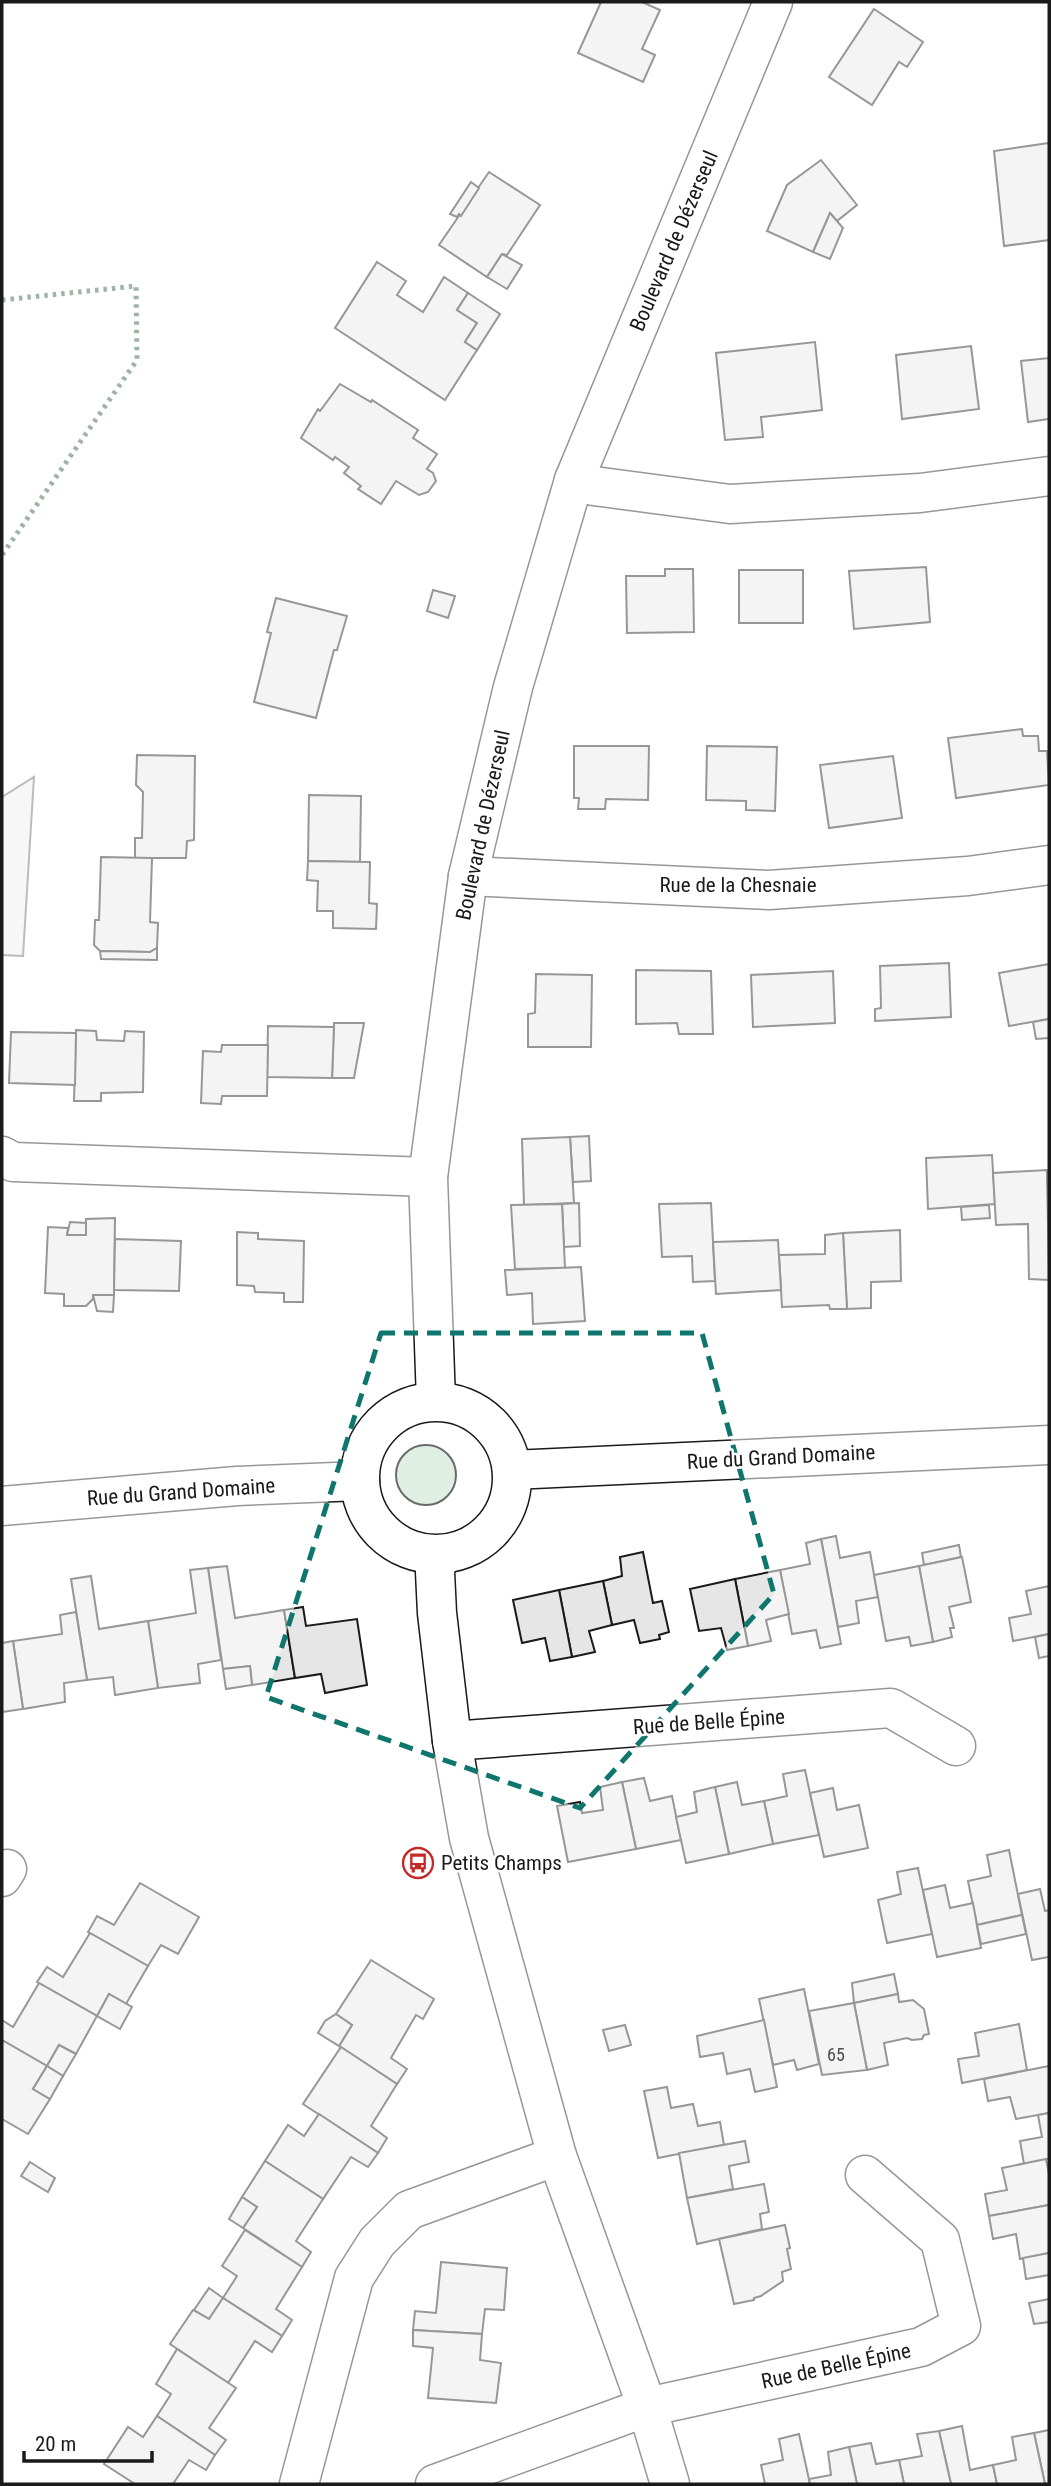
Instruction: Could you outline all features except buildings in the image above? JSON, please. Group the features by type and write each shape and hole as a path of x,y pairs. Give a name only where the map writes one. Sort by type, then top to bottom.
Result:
{"street":[{"name":"Boulevard de Dézerseul","path":"436,1401 428,1177 468,876 513,687 574,480 773,2"},
{"path":"574,480 594,486 730,504 920,493 1049,476"},
{"name":"Rue de la Chesnaie","path":"468,876 769,890 968,876 1049,865"},
{"path":"2,1156 13,1162 428,1177"},
{"path":"436,1401 460,1406 482,1417 499,1434 509,1455 512,1470 509,1502 498,1523 482,1540 461,1551 438,1555 415,1552 393,1542 376,1525 364,1505 360,1482 363,1457 374,1435 390,1417 412,1406 436,1401"},
{"name":"Rue du Grand Domaine","path":"512,1470 1049,1445"},
{"name":"Rue du Grand Domaine","path":"2,1506 237,1486 360,1482"},
{"path":"438,1555 435,1572 437,1613 453,1741 469,1838 557,2157 647,2407 670,2484"},
{"name":"Rue de Belle Épine","path":"453,1741 891,1708 956,1745"},
{"path":"299,2484 354,2278 377,2242 409,2210 557,2157"},
{"name":"Rue de Belle Épine","path":"435,2484 647,2407 921,2347 961,2326 940,2240 864,2175"}],"highlighted area":[{"path":"381,1333 702,1333 774,1594 580,1808 266,1697"}],"green space":[{"path":"420,1445 432,1445 451,1458 456,1475 454,1487 443,1500 432,1505 420,1505 401,1492 396,1481 396,1469 409,1450"}],"shaded area":[{"path":"34,777 23,956 2,955 2,797"}],"hedge":[{"path":"2,300 136,286 137,360 2,555"}],"place":[{"name":"Petits Champs","path":"418,1863"}]}
